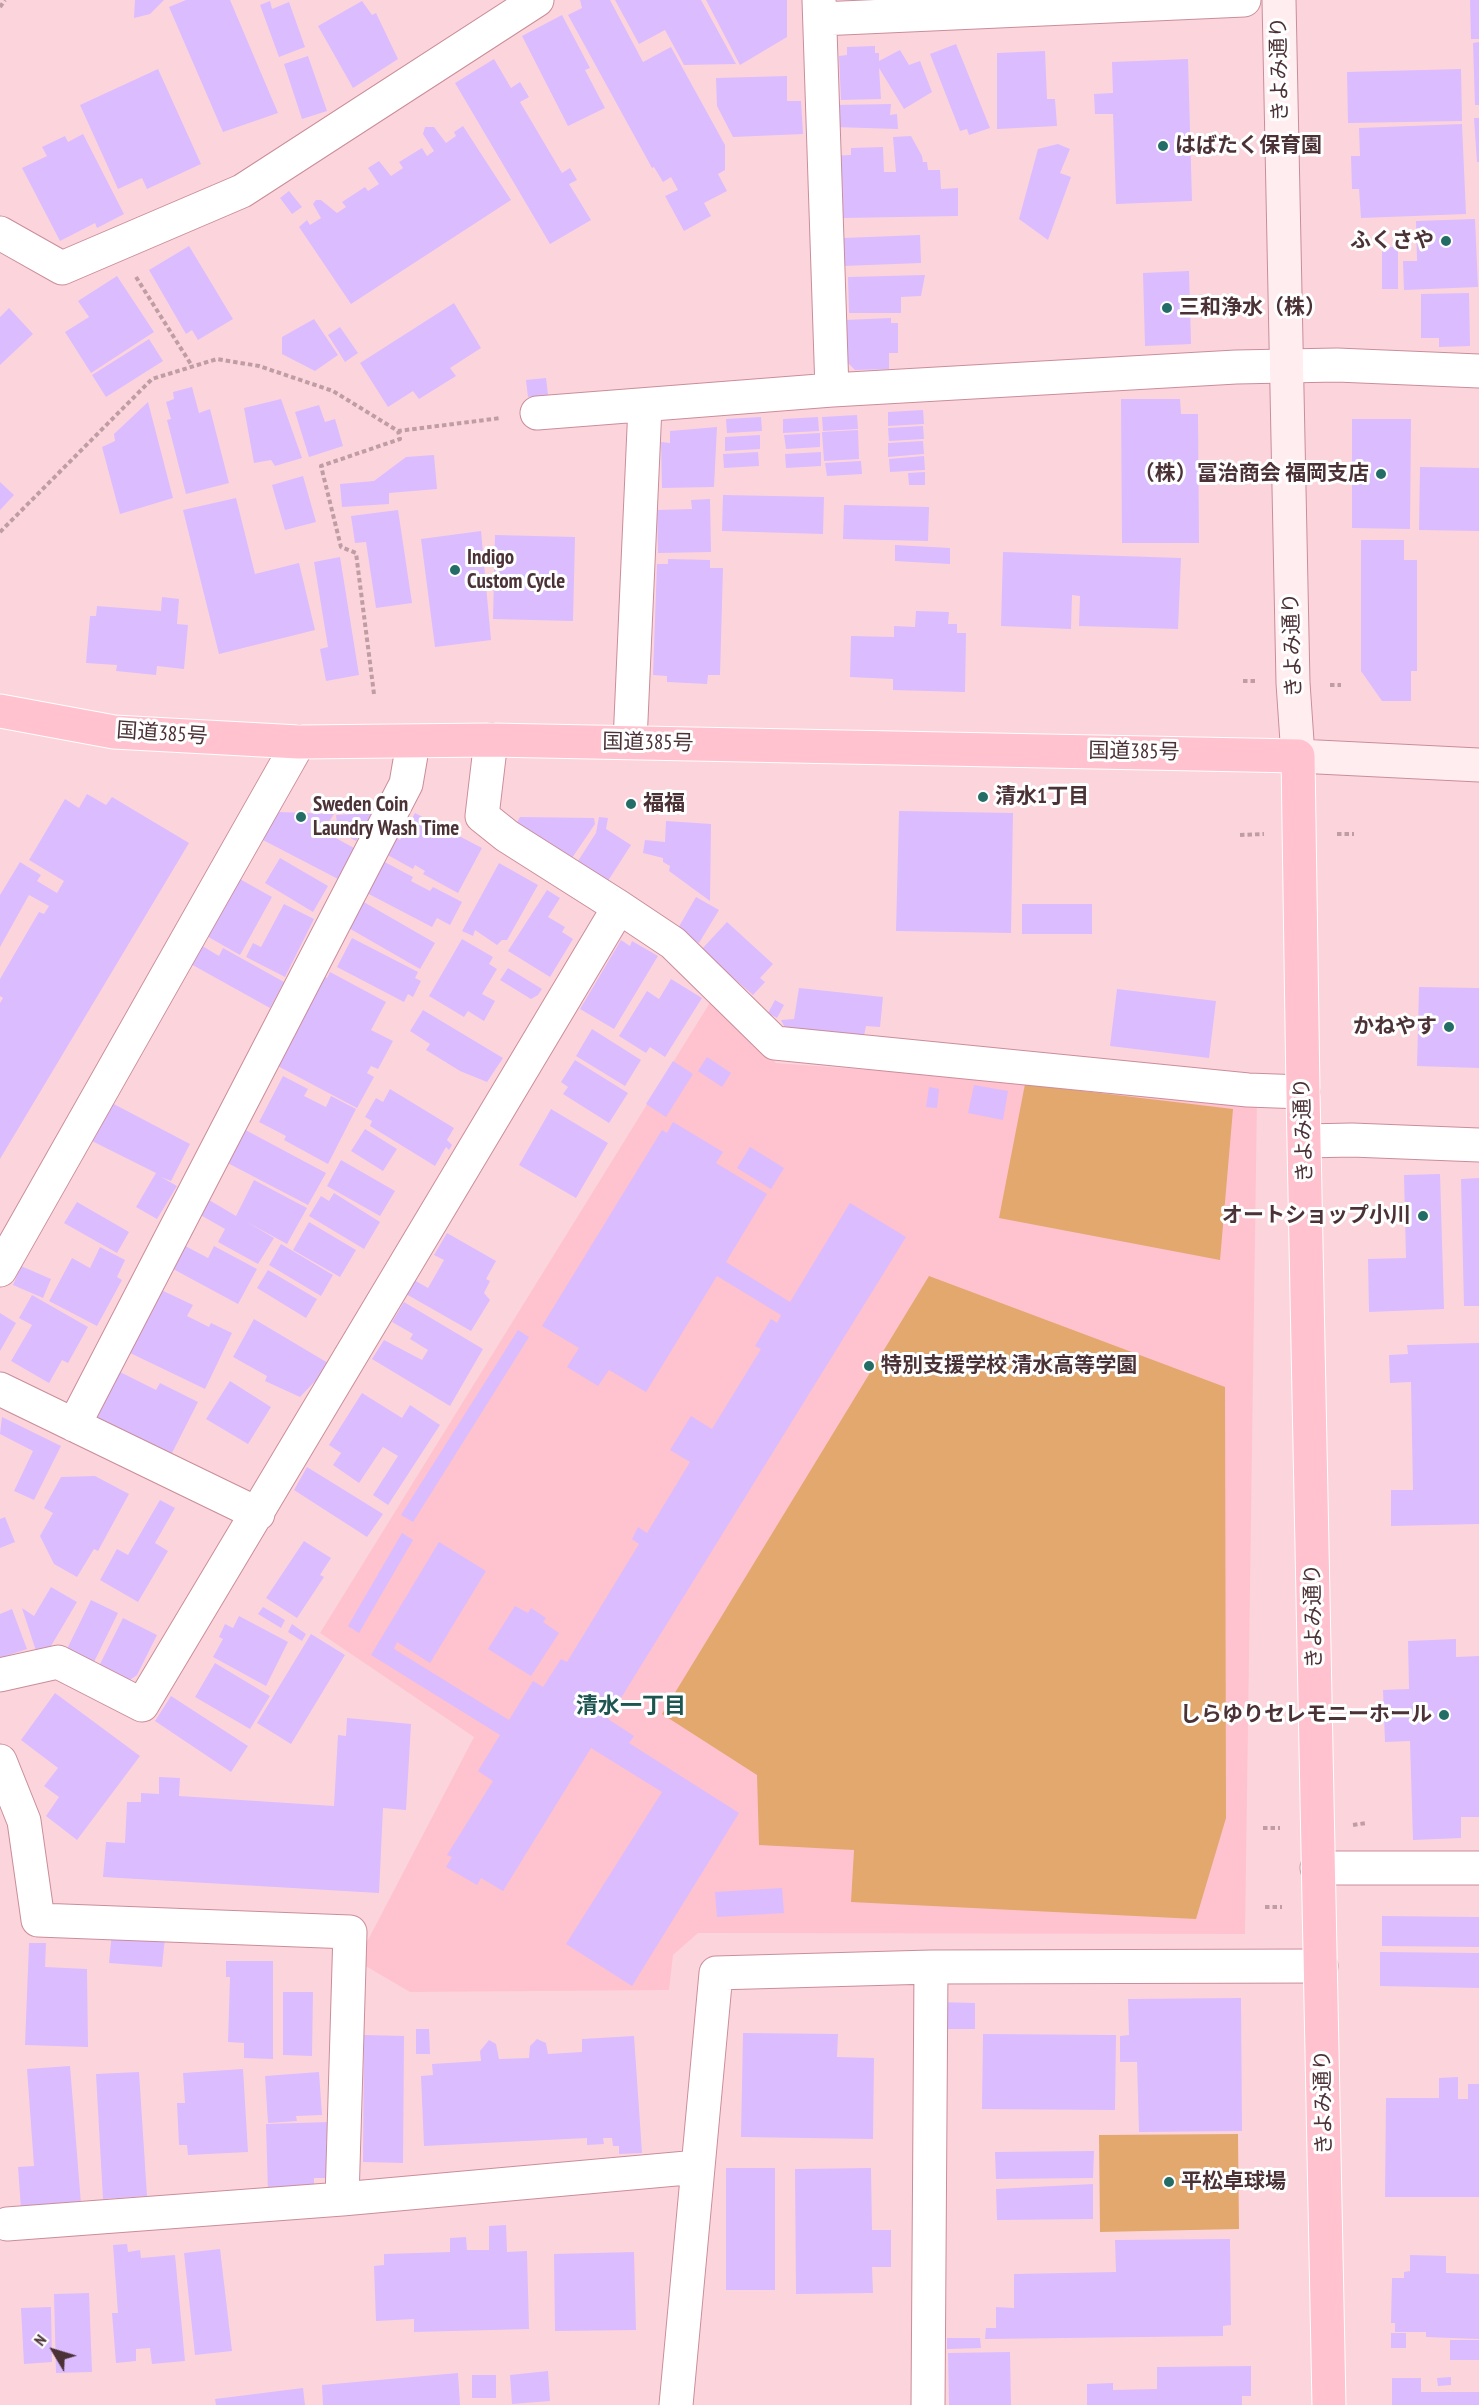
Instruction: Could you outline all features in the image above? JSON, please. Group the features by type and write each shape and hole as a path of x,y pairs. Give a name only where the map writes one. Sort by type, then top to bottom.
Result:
{"highway":[{"name":"国道385号","path":"0,711 114,732 299,742 413,743 491,740 1298,756"},
{"name":"きよみ通り","path":"1298,756 1302,1092 1305,1141 1317,1868 1321,1966 1329,2405"}],"street":[{"path":"0,233 62,268 117,246 242,191 537,0"},
{"path":"832,390 819,10 1244,0"},
{"name":"きよみ通り","path":"1279,0 1293,683 1298,756"},
{"path":"537,413 832,390 1286,365 1479,371"},
{"path":"630,742 645,406"},
{"path":"491,740 482,816 507,836 673,943 774,1043 1248,1090 1302,1092"},
{"path":"0,1270 299,742"},
{"path":"74,1425 406,784 413,743"},
{"path":"1298,756 1479,765"},
{"path":"0,1675 58,1662 142,1706 619,907"},
{"path":"1305,1141 1352,1140 1479,1145"},
{"path":"0,1389 258,1514"},
{"path":"0,1761 24,1821 38,1920 350,1932 342,2199"},
{"path":"1317,1868 1479,1868"},
{"path":"676,2405 716,1973 931,1967 1321,1966"},
{"path":"928,2405 931,1967"},
{"path":"7,2224 342,2199 698,2168"}],"path":[{"path":"0,7 5,0"},
{"path":"117,246 192,366"},
{"path":"0,532 152,379 217,359 259,366 333,391 398,431 537,413"},
{"path":"374,694 356,553 341,547 321,466 400,439 398,431"}],"shaded area":[{"name":"特別支援学校 清水高等学園","path":"714,996 776,1063 1257,1099 1245,1934 698,1933 673,1955 669,1990 410,1992 357,1961 474,1737 320,1633"},
{"path":"1025,1084 1233,1109 1220,1260 999,1218"},
{"path":"929,1276 1225,1387 1226,1818 1196,1919 851,1902 854,1850 759,1845 757,1775 662,1714"},
{"name":"平松卓球場","path":"1238,2134 1239,2229 1100,2232 1099,2135"}],"building":[{"path":"135,0 164,0 150,14 134,18"},
{"path":"186,0 230,0 278,113 223,132 169,7"},
{"path":"580,0 610,0 643,62 671,47 725,145 725,170 718,174 727,191 704,203 711,216 684,231 665,196 678,190 671,177 663,182 654,167 652,168 568,15 582,8"},
{"path":"615,0 701,0 736,64 684,65 665,30 639,44"},
{"path":"706,0 787,0 787,37 740,65"},
{"path":"1470,0 1479,0 1479,39 1471,39"},
{"path":"270,1 272,9 289,2 305,47 279,57 260,5"},
{"path":"362,1 372,15 376,13 398,59 353,88 318,26"},
{"path":"562,15 590,68 585,70 605,108 568,126 522,36"},
{"path":"1479,42 1479,105 1475,105 1473,43"},
{"path":"956,44 990,128 969,135 967,129 960,131 930,54"},
{"path":"875,46 875,53 879,53 879,61 900,50 909,65 920,61 932,92 904,109 879,68 881,99 841,100 839,56 847,55 847,47"},
{"path":"1045,51 1047,99 1055,99 1057,126 997,129 997,53"},
{"path":"308,56 327,111 302,119 284,64"},
{"path":"494,59 511,88 520,82 529,97 520,102 562,173 570,168 577,180 569,184 591,220 550,244 455,83"},
{"path":"1188,59 1192,201 1116,204 1113,114 1095,114 1094,94 1113,93 1112,62"},
{"path":"158,69 201,164 147,189 142,178 118,189 80,105"},
{"path":"1461,69 1462,121 1348,123 1347,72"},
{"path":"787,76 787,101 801,101 803,134 733,137 717,106 716,78"},
{"path":"891,104 890,115 897,114 898,129 834,127 834,105"},
{"path":"1474,118 1479,118 1479,162 1477,162"},
{"path":"1462,124 1466,214 1361,218 1359,189 1352,189 1351,156 1360,156 1359,128"},
{"path":"463,126 511,200 351,304 299,227 307,220 310,225 321,218 313,204 316,200 321,200 337,213 346,207 342,202 365,187 368,191 379,184 368,168 379,161 391,176 403,168 399,162 422,148 427,156 434,151 423,134 425,127 434,127 446,143 456,136 454,132"},
{"path":"83,134 124,214 97,228 95,223 60,241 22,168 47,156 42,147 65,136 68,142"},
{"path":"911,136 923,162 927,162 928,170 940,170 941,189 958,188 958,216 843,218 842,174 831,174 830,156 851,155 851,148 883,147 884,172 896,172 893,137"},
{"path":"1058,144 1070,149 1060,173 1071,177 1048,240 1019,219 1038,149"},
{"path":"289,191 302,207 292,214 280,198"},
{"name":"ふくさや","path":"1475,219 1478,287 1404,290 1403,261 1417,261 1416,221"},
{"path":"920,235 921,263 843,266 843,238"},
{"path":"189,246 233,319 198,340 192,330 186,334 149,270"},
{"path":"1382,247 1398,247 1398,289 1382,289"},
{"name":"三和浄水（株）","path":"1189,271 1191,344 1145,346 1143,273"},
{"path":"925,275 921,296 901,297 901,313 849,313 848,277"},
{"path":"117,276 154,332 91,373 65,332 89,317 78,301"},
{"path":"1469,293 1470,346 1439,347 1439,338 1421,338 1421,294"},
{"path":"454,303 481,348 450,368 456,376 419,399 413,391 388,407 360,363"},
{"path":"9,308 33,334 0,365 0,317"},
{"path":"891,318 891,323 898,323 898,353 889,353 889,369 855,370 846,361 845,320"},
{"path":"314,319 338,355 315,371 282,354 282,337"},
{"path":"340,327 358,353 345,362 328,335"},
{"path":"149,339 163,361 106,397 92,375"},
{"path":"546,378 548,395 528,397 526,380"},
{"path":"192,387 199,413 210,409 229,483 186,494 167,420 171,419 166,402 174,399 173,392"},
{"path":"281,399 302,458 275,466 271,460 254,463 244,408"},
{"path":"1121,399 1180,399 1181,414 1198,414 1199,543 1122,543"},
{"path":"148,402 173,498 120,514 102,447 115,441 114,434"},
{"path":"319,405 325,422 335,419 343,446 309,457 295,412"},
{"path":"923,410 924,424 888,426 888,412"},
{"path":"857,415 858,429 823,431 822,417"},
{"path":"761,417 762,431 727,433 726,419"},
{"path":"818,417 819,431 783,433 783,419"},
{"name":"（株）冨治商会 福岡支店","path":"1352,419 1411,419 1410,529 1352,528"},
{"path":"923,426 924,439 889,441 888,428"},
{"path":"717,427 714,487 662,488 661,442 670,443 670,431"},
{"path":"858,430 859,459 824,461 822,432"},
{"path":"820,433 820,447 786,449 784,435"},
{"path":"760,435 760,449 725,451 725,437"},
{"path":"923,441 924,454 888,457 888,443"},
{"path":"758,452 759,466 724,468 723,454"},
{"path":"821,452 821,466 786,468 785,454"},
{"path":"434,455 437,489 389,493 389,504 342,507 340,484 374,481 406,457"},
{"path":"924,456 925,470 890,472 889,459"},
{"path":"861,461 862,474 827,476 825,463"},
{"path":"1420,467 1479,468 1479,531 1419,530"},
{"path":"925,472 925,485 909,485 908,473"},
{"path":"303,476 316,522 285,530 272,485"},
{"path":"0,482 14,495 0,510"},
{"path":"723,495 824,497 823,534 722,531"},
{"path":"236,498 255,574 299,563 315,630 219,654 183,510"},
{"path":"710,499 711,552 658,553 657,510 692,509 691,500"},
{"path":"844,505 929,507 928,541 843,539"},
{"path":"398,510 412,603 376,608 366,542 355,543 351,516"},
{"name":"Indigo Custom Cycle","path":"481,531 491,640 435,647 421,539"},
{"path":"495,535 575,537 573,621 493,619"},
{"path":"1361,540 1404,540 1404,560 1417,560 1417,671 1411,671 1411,701 1382,701 1361,671"},
{"path":"895,545 950,548 950,564 895,561"},
{"path":"1003,552 1181,558 1178,629 1079,626 1080,596 1072,595 1071,629 1001,626"},
{"path":"340,557 359,675 326,681 320,649 328,647 314,562"},
{"path":"668,559 710,560 710,568 723,568 720,675 708,675 707,684 667,682 667,676 653,675 657,564 668,564"},
{"path":"162,597 179,599 177,624 188,625 184,669 157,666 156,675 116,671 117,665 86,663 90,616 96,616 97,606 161,611"},
{"path":"916,611 949,612 948,624 957,624 957,633 966,633 965,692 893,690 893,679 850,677 851,636 894,637 894,626 915,627"},
{"path":"87,794 106,805 112,797 189,843 0,1159 0,1003 3,998 0,996 0,979 39,912 44,914 49,906 29,895 0,947 0,895 20,862 41,875 37,881 57,893 64,881 29,860 65,799 79,808"},
{"path":"899,811 1013,813 1011,933 896,931"},
{"path":"278,812 334,814 323,831 354,848 338,879 263,840"},
{"path":"372,813 356,841 338,831 336,815"},
{"path":"415,813 482,848 458,893 423,874 425,871 415,865 413,869 384,853 393,836 400,840"},
{"path":"520,817 594,818 595,824 570,861 516,824"},
{"path":"599,817 608,818 606,829 631,845 606,884 576,864 596,833"},
{"path":"666,821 711,824 710,901 669,871 670,866 663,862 663,858 643,853 645,840 665,842"},
{"path":"280,858 328,886 313,912 265,883"},
{"path":"379,859 413,877 411,881 430,891 433,887 462,902 450,925 437,918 432,927 363,891"},
{"path":"499,863 538,885 507,940 502,940 497,945 475,930 473,936 462,931"},
{"path":"238,878 272,897 240,955 205,935"},
{"path":"547,890 560,898 548,917 565,927 562,932 573,939 550,977 508,951"},
{"path":"696,897 719,910 699,943 677,930"},
{"path":"362,901 435,943 420,969 347,927"},
{"path":"284,904 314,919 285,977 246,957 253,943 261,947"},
{"path":"1022,904 1092,904 1092,934 1022,934"},
{"path":"727,922 773,964 760,978 765,982 753,995 701,950"},
{"path":"352,938 418,972 415,978 421,981 413,997 408,994 404,1002 337,967"},
{"path":"462,939 493,957 489,964 497,969 482,994 495,1001 484,1021 468,1011 464,1017 429,996"},
{"path":"621,940 630,946 632,941 658,956 614,1029 580,1009"},
{"path":"199,944 219,956 223,948 284,982 270,1008 189,963"},
{"path":"508,968 542,989 538,995 531,999 500,980"},
{"path":"330,972 386,1002 371,1030 393,1041 378,1069 371,1066 367,1073 374,1077 357,1108 274,1064 319,974 327,978"},
{"path":"671,979 702,998 665,1057 650,1047 646,1053 619,1036 647,991 659,999"},
{"name":"かねやす","path":"1419,987 1479,988 1479,1068 1417,1066"},
{"path":"799,988 883,997 880,1027 866,1026 864,1036 786,1030 781,1020 794,1019"},
{"path":"1117,989 1216,1001 1209,1058 1110,1046"},
{"path":"775,1000 784,1005 777,1018 768,1013"},
{"path":"423,1010 503,1058 487,1082 460,1071 426,1050 430,1044 410,1031"},
{"path":"592,1029 641,1060 625,1086 576,1056"},
{"path":"707,1057 731,1073 722,1087 698,1071"},
{"path":"575,1060 628,1093 609,1123 563,1094 568,1087 561,1082"},
{"path":"673,1061 693,1074 666,1117 646,1104"},
{"path":"283,1076 308,1089 304,1096 326,1107 331,1096 356,1109 328,1164 284,1140 286,1136 259,1122"},
{"path":"974,1085 1008,1091 1003,1120 968,1113"},
{"path":"929,1087 939,1089 937,1108 926,1107"},
{"path":"390,1089 454,1128 447,1140 452,1145 449,1150 446,1147 435,1166 370,1126 372,1121 365,1117 376,1098 383,1102"},
{"path":"108,1101 190,1144 171,1181 161,1177 177,1186 157,1219 136,1207 156,1173 88,1139"},
{"path":"551,1109 608,1143 576,1198 519,1165"},
{"path":"673,1122 723,1152 716,1163 767,1194 726,1262 790,1302 850,1203 906,1237 608,1719 634,1736 629,1743 739,1813 632,1986 566,1944 662,1792 591,1748 503,1891 481,1878 477,1885 446,1867 452,1857 447,1855 493,1781 478,1771 500,1735 371,1655 439,1542 486,1571 430,1663 397,1642 394,1649 509,1720 533,1681 543,1687 561,1659 567,1662 639,1544 632,1539 638,1527 647,1533 690,1462 670,1450 691,1416 712,1429 761,1349 755,1346 771,1319 777,1323 781,1315 717,1276 646,1392 609,1370 598,1386 567,1367 579,1348 542,1326 662,1130 667,1133"},
{"path":"238,1126 326,1173 308,1205 220,1159"},
{"path":"365,1129 397,1149 383,1171 351,1151"},
{"path":"750,1147 784,1168 771,1189 737,1168"},
{"path":"341,1160 395,1191 380,1216 327,1186"},
{"name":"オートショップ小川","path":"1440,1174 1444,1309 1369,1312 1368,1259 1406,1258 1404,1175"},
{"path":"1479,1178 1479,1306 1464,1306 1461,1179"},
{"path":"254,1180 307,1208 287,1244 247,1222 274,1238 258,1264 218,1242 225,1229 190,1209 199,1194 236,1216"},
{"path":"334,1193 380,1222 364,1249 309,1216 321,1196 329,1201"},
{"path":"77,1202 129,1232 117,1253 64,1223"},
{"path":"309,1222 356,1250 340,1277 293,1250"},
{"path":"447,1233 496,1261 486,1279 490,1281 484,1293 490,1300 471,1331 406,1294 414,1280 428,1288 444,1260 434,1255"},
{"path":"174,1240 208,1258 214,1246 257,1269 238,1304 162,1263"},
{"path":"281,1244 333,1275 321,1296 269,1265"},
{"path":"100,1247 125,1260 117,1277 122,1280 97,1326 49,1301 72,1258 90,1268"},
{"path":"21,1266 51,1279 43,1298 13,1285"},
{"path":"268,1270 317,1299 306,1318 257,1288"},
{"path":"157,1288 193,1305 187,1316 209,1327 211,1323 232,1333 205,1389 126,1351"},
{"path":"32,1295 88,1327 68,1363 62,1360 49,1383 11,1361 32,1325 19,1318"},
{"path":"404,1302 483,1349 450,1406 372,1359 384,1340 422,1360 428,1350 410,1339 413,1334 392,1322"},
{"path":"0,1313 16,1323 0,1351"},
{"path":"254,1319 328,1363 320,1376 300,1397 265,1381 267,1376 233,1357"},
{"path":"518,1330 529,1337 413,1522 401,1515"},
{"path":"1479,1343 1479,1524 1391,1526 1391,1490 1413,1490 1411,1382 1390,1383 1389,1355 1408,1354 1407,1345"},
{"path":"120,1372 156,1390 160,1383 198,1402 171,1455 97,1418"},
{"path":"230,1381 271,1407 248,1444 206,1419"},
{"path":"362,1393 402,1418 410,1405 440,1425 388,1505 373,1495 398,1456 383,1447 359,1483 333,1465 341,1453 329,1445"},
{"path":"2,1417 61,1446 34,1500 14,1491 33,1451 0,1434"},
{"path":"307,1467 383,1514 367,1537 294,1490"},
{"path":"95,1476 129,1494 98,1551 94,1549 77,1577 54,1564 40,1536 53,1513 44,1508 61,1477"},
{"path":"160,1500 175,1508 155,1543 168,1551 138,1602 100,1580 117,1549 128,1555"},
{"path":"5,1517 15,1542 0,1548 0,1519"},
{"path":"402,1533 413,1540 359,1633 348,1626"},
{"path":"304,1541 331,1558 320,1575 324,1577 297,1618 266,1598"},
{"path":"51,1587 77,1602 48,1651 37,1654 22,1608 34,1616"},
{"path":"91,1600 118,1613 93,1664 66,1651"},
{"path":"515,1606 528,1613 531,1608 546,1618 543,1622 559,1633 531,1676 488,1649"},
{"path":"263,1607 285,1620 281,1628 258,1614"},
{"path":"12,1609 27,1649 0,1658 0,1614"},
{"path":"239,1616 288,1642 266,1686 213,1657 223,1639 219,1637 225,1624 233,1628"},
{"path":"123,1618 157,1635 137,1675 127,1682 98,1668"},
{"path":"292,1624 306,1634 302,1641 288,1632"},
{"path":"311,1634 345,1655 291,1744 257,1723"},
{"name":"しらゆりセレモニーホール","path":"1456,1639 1456,1657 1479,1656 1479,1817 1461,1817 1461,1838 1413,1840 1410,1741 1385,1742 1383,1690 1409,1689 1408,1641"},
{"path":"215,1663 270,1696 250,1729 195,1697"},
{"path":"55,1693 140,1756 77,1840 46,1816 59,1797 44,1786 58,1768 21,1740"},
{"path":"171,1696 248,1746 231,1772 155,1721"},
{"path":"347,1718 411,1724 406,1810 383,1808 379,1893 103,1877 106,1842 125,1843 127,1802 141,1802 141,1793 159,1794 159,1777 180,1778 179,1796 334,1806 338,1735 346,1736"},
{"path":"782,1888 784,1913 717,1917 715,1892"},
{"path":"1382,1916 1479,1917 1479,1947 1382,1946"},
{"path":"112,1932 165,1937 162,1967 109,1963"},
{"path":"29,1943 46,1943 45,1967 87,1969 88,2047 25,2045"},
{"path":"1380,1952 1479,1953 1479,1988 1380,1986"},
{"path":"226,1961 273,1961 273,2059 244,2058 244,2043 228,2042 230,1977 226,1977"},
{"path":"283,1992 313,1992 312,2056 283,2055"},
{"path":"1241,1998 1242,2131 1139,2132 1137,2062 1120,2062 1120,2036 1129,2035 1128,1999"},
{"path":"935,2002 975,2003 975,2029 936,2029"},
{"path":"416,2029 429,2029 430,2054 416,2054"},
{"path":"743,2033 838,2034 837,2057 874,2058 873,2139 741,2137"},
{"path":"983,2034 1116,2035 1115,2110 982,2109"},
{"path":"364,2035 404,2036 403,2163 363,2162"},
{"path":"634,2036 642,2153 619,2154 619,2146 613,2146 612,2138 603,2138 604,2144 587,2145 587,2138 424,2146 421,2076 433,2075 432,2064 481,2061 480,2051 489,2040 496,2044 499,2059 529,2058 530,2046 537,2039 546,2043 548,2054 582,2052 582,2039"},
{"path":"70,2066 81,2204 21,2209 18,2167 34,2166 27,2069"},
{"path":"243,2069 248,2152 188,2155 187,2145 179,2145 177,2103 185,2103 183,2073"},
{"path":"139,2072 147,2196 103,2199 96,2074"},
{"path":"319,2072 322,2115 296,2116 297,2121 268,2123 265,2076"},
{"path":"1458,2077 1458,2099 1468,2099 1468,2084 1479,2084 1479,2197 1385,2197 1386,2098 1439,2098 1439,2078"},
{"path":"329,2122 331,2178 314,2178 314,2191 268,2192 266,2124"},
{"path":"1094,2151 1093,2178 996,2179 995,2152"},
{"path":"726,2168 775,2168 775,2290 726,2290"},
{"path":"871,2168 872,2230 891,2230 891,2267 872,2267 873,2293 796,2294 795,2169"},
{"path":"1093,2184 1093,2219 997,2220 996,2189"},
{"path":"506,2225 507,2252 527,2251 529,2329 414,2332 414,2319 376,2321 374,2266 384,2265 384,2254 450,2252 450,2238 466,2237 467,2250 489,2250 489,2226"},
{"path":"1230,2239 1231,2325 1223,2326 1223,2336 985,2339 986,2328 996,2328 996,2307 1014,2308 1014,2274 1116,2272 1115,2240"},
{"path":"127,2244 128,2252 140,2250 141,2258 175,2255 185,2361 152,2364 150,2348 136,2349 136,2361 116,2363 112,2313 118,2313 113,2245"},
{"path":"220,2249 232,2351 195,2355 184,2253"},
{"path":"634,2252 636,2330 555,2331 554,2254"},
{"path":"1410,2255 1446,2256 1446,2273 1479,2274 1479,2339 1426,2337 1426,2332 1395,2332 1395,2323 1391,2323 1392,2278 1404,2278 1404,2272 1410,2271"},
{"path":"89,2293 92,2372 56,2373 54,2294"},
{"path":"51,2307 52,2362 24,2364 21,2308"},
{"path":"1391,2333 1406,2333 1406,2348 1391,2348"},
{"path":"947,2338 980,2338 981,2348 947,2349"},
{"path":"1450,2340 1479,2340 1479,2360 1450,2360"},
{"path":"1010,2352 1011,2405 949,2405 948,2353"},
{"path":"1251,2366 1251,2396 1242,2396 1242,2405 1087,2405 1087,2384 1113,2383 1113,2390 1157,2389 1157,2367"},
{"path":"548,2371 550,2401 512,2404 510,2375"},
{"path":"458,2373 460,2405 323,2405 322,2385"},
{"path":"472,2375 496,2375 496,2398 472,2398"},
{"path":"1451,2377 1451,2385 1438,2386 1437,2378"},
{"path":"1392,2378 1421,2378 1421,2392 1479,2392 1479,2405 1392,2405"},
{"path":"303,2388 305,2405 216,2405 215,2399"}],"place":[{"name":"はばたく保育園","path":"1163,146"},
{"name":"ふくさや","path":"1446,241"},
{"name":"三和浄水（株）","path":"1167,308"},
{"name":"（株）冨治商会 福岡支店","path":"1381,474"},
{"name":"Indigo Custom Cycle","path":"455,570"},
{"name":"清水1丁目","path":"983,797"},
{"name":"福福","path":"631,804"},
{"name":"Sweden Coin Laundry Wash Time","path":"301,817"},
{"name":"かねやす","path":"1449,1027"},
{"name":"オートショップ小川","path":"1423,1216"},
{"name":"特別支援学校 清水高等学園","path":"869,1366"},
{"name":"しらゆりセレモニーホール","path":"1444,1715"},
{"name":"平松卓球場","path":"1169,2182"}],"district":[{"name":"清水一丁目","path":"631,1707"}]}
